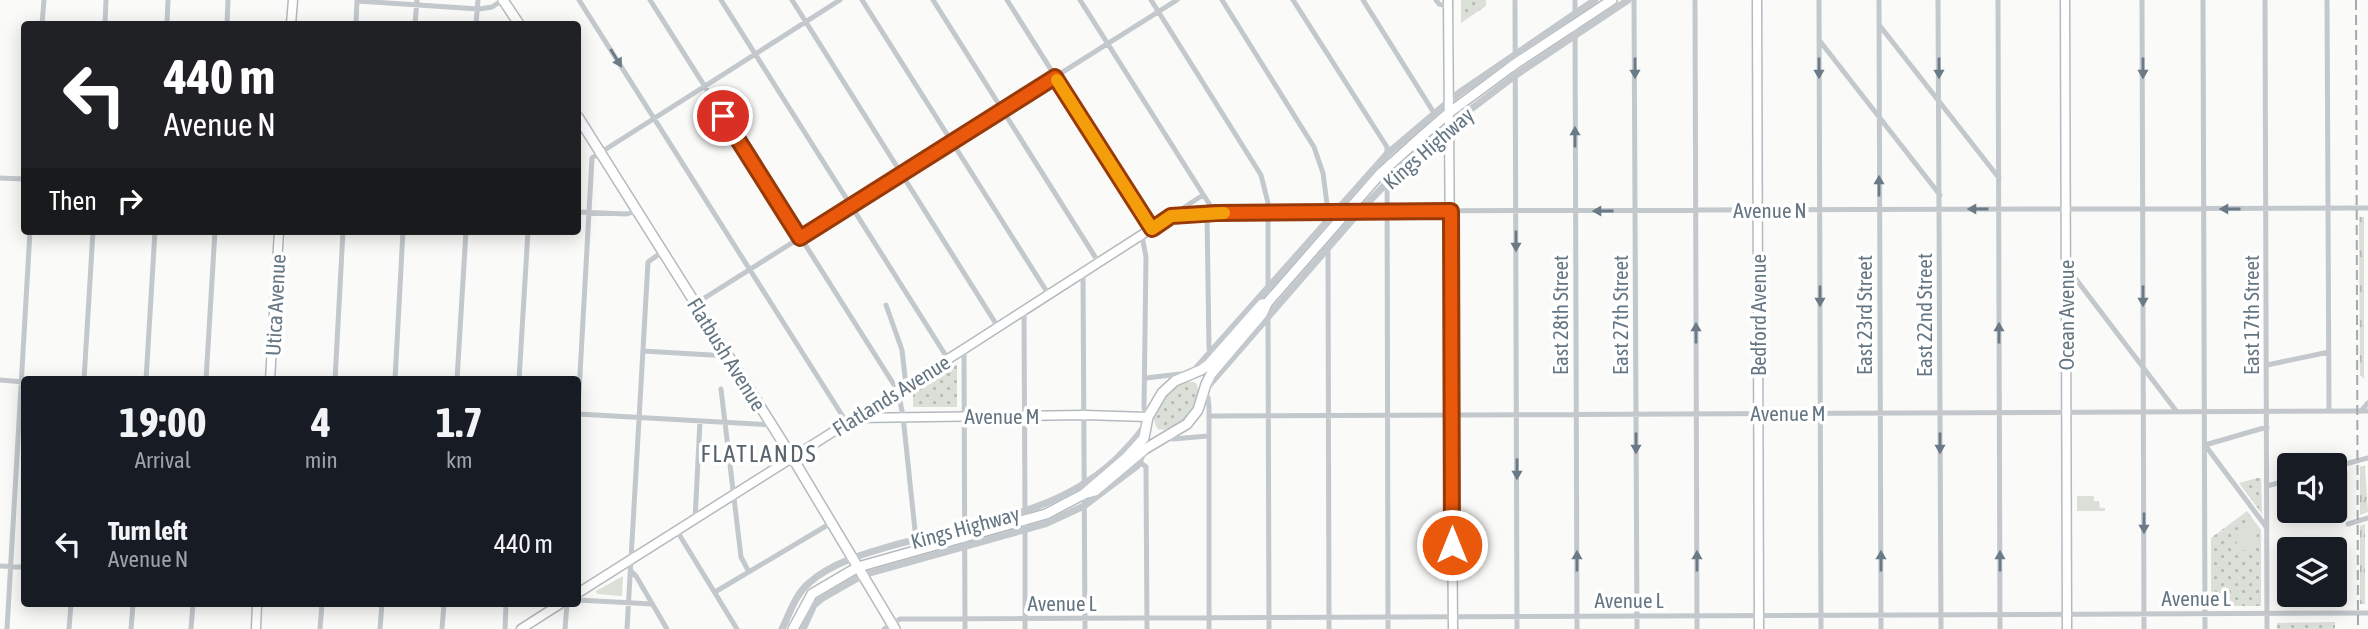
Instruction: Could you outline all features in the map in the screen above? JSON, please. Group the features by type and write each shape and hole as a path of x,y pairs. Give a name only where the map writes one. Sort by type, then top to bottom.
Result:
{"main road":[{"path":"291,21 293,0"},
{"path":"503,0 517,21"},
{"name":"Kings Highway","path":"1084,494 1090,494 1108,482 1145,449 1181,429 1194,416 1215,367 1262,314 1268,302 1386,169 1516,58 1612,0"},
{"name":"Bedford Avenue","path":"1757,0 1759,629"},
{"name":"Ocean Avenue","path":"2065,0 2067,629"},
{"path":"1447,2 1453,629"},
{"name":"Flatbush Avenue","path":"581,122 792,457 891,627"},
{"name":"Avenue N","path":"1171,216 1349,211"},
{"name":"Flatlands Avenue","path":"581,591 1171,216"},
{"name":"Utica Avenue","path":"270,376 279,235"},
{"name":"Kings Highway","path":"793,629 812,594 858,567 1053,511 1084,494 1138,445 1146,434 1148,417 1162,393 1175,381 1208,365 1262,304 1268,302"},
{"path":"1187,375 1198,383 1204,392"},
{"name":"Avenue M","path":"856,418 1024,415 1148,417"},
{"path":"1148,417 1154,430 1168,435"},
{"path":"256,629 257,607"},
{"path":"521,629 555,607"}],"street":[{"path":"43,21 44,0"},
{"path":"105,21 106,0"},
{"path":"167,21 168,0"},
{"path":"227,21 228,0"},
{"path":"476,21 478,0"},
{"path":"356,21 357,1 417,2 477,9 492,7 503,0"},
{"path":"579,0 847,423"},
{"path":"650,0 898,391 917,549"},
{"path":"721,0 948,359"},
{"path":"792,0 998,327"},
{"path":"580,376 592,158 840,0"},
{"path":"862,0 1049,295"},
{"path":"933,0 1099,263"},
{"path":"1007,0 1152,229"},
{"path":"1080,0 1203,195 1211,214 1211,353"},
{"path":"1151,0 1261,175 1266,193 1269,629"},
{"path":"695,304 1177,0"},
{"path":"1222,0 1314,147 1323,173 1331,212"},
{"path":"1293,0 1387,147 1388,629"},
{"path":"1363,0 1434,113"},
{"path":"1436,0 1439,4 1447,2"},
{"path":"1515,0 1517,629"},
{"name":"East 28th Street","path":"1575,0 1577,629"},
{"name":"Kings Highway","path":"1187,375 1211,353 1331,212 1387,155 1450,100 1516,58 1595,0"},
{"name":"Kings Highway","path":"1204,392 1386,183 1450,125 1516,75 1628,0"},
{"name":"East 27th Street","path":"1634,0 1637,629"},
{"path":"1695,0 1697,629"},
{"path":"1819,0 1821,629"},
{"name":"East 23rd Street","path":"1879,0 1881,629"},
{"name":"East 22nd Street","path":"1938,0 1941,629"},
{"path":"1998,0 2000,629"},
{"path":"2142,0 2144,629"},
{"path":"2203,0 2205,629"},
{"name":"East 17th Street","path":"2265,0 2267,629"},
{"path":"2327,0 2329,411"},
{"path":"415,21 417,2"},
{"path":"1879,24 1999,178"},
{"path":"1819,40 1940,195"},
{"path":"0,178 21,179"},
{"name":"Flatlands Avenue","path":"1171,216 1203,195"},
{"name":"Avenue N","path":"1349,211 2368,208"},
{"path":"581,212 627,214 636,211"},
{"path":"23,376 30,235"},
{"path":"84,376 93,235"},
{"path":"146,376 155,235"},
{"path":"206,376 215,235"},
{"path":"335,376 344,235"},
{"path":"395,376 404,235"},
{"path":"457,376 466,235"},
{"path":"519,376 528,235"},
{"path":"1142,236 1146,257 1144,408 1148,417"},
{"path":"1328,250 1329,629"},
{"path":"627,629 649,262 662,252"},
{"path":"2066,266 2178,412"},
{"path":"1083,273 1085,629"},
{"path":"886,306 902,350 906,386"},
{"path":"1024,311 1025,629"},
{"path":"964,349 965,629"},
{"path":"643,351 728,356"},
{"path":"2267,365 2329,352"},
{"path":"1146,378 1187,375"},
{"path":"0,380 21,382"},
{"path":"721,389 741,557 749,572"},
{"path":"1204,392 1208,398 1209,416 1209,629"},
{"path":"2364,411 2368,403"},
{"name":"Avenue M","path":"1209,416 2364,411"},
{"path":"581,412 772,425"},
{"path":"7,629 21,413"},
{"name":"Kings Highway","path":"1025,520 1084,483 1120,455 1142,431 1148,417"},
{"path":"695,520 700,421"},
{"path":"2205,445 2267,427"},
{"path":"1168,435 1173,439 1208,436"},
{"path":"2205,445 2267,528"},
{"path":"1145,449 1140,462 1146,467 1147,629"},
{"path":"2347,464 2368,458"},
{"name":"Kings Highway","path":"1025,520 1045,524 1084,506 1140,462"},
{"path":"2267,486 2277,483"},
{"path":"2348,524 2368,519"},
{"path":"715,592 831,523"},
{"path":"677,531 737,629"},
{"path":"0,566 21,567"},
{"name":"Kings Highway","path":"782,629 799,594 810,582 858,567"},
{"name":"Kings Highway","path":"803,629 814,605 858,567"},
{"path":"631,570 667,629"},
{"path":"581,600 652,604"},
{"path":"69,629 71,607"},
{"path":"131,629 133,607"},
{"path":"191,629 193,607"},
{"path":"320,629 322,607"},
{"path":"380,629 382,607"},
{"path":"442,629 444,607"},
{"path":"505,629 506,607"},
{"path":"565,629 567,607"},
{"name":"Avenue L","path":"891,627 900,619 2368,613"}],"green space":[{"path":"1461,0 1486,0 1486,6 1461,23"},
{"path":"2359,217 2364,217 2364,379 2360,375"},
{"path":"957,364 957,407 913,407 913,394"},
{"path":"1185,381 1196,383 1198,391 1194,408 1182,423 1166,430 1158,429 1154,415 1156,408 1172,389"},
{"path":"2365,466 2368,512 2360,515 2360,467"},
{"path":"2348,471 2348,518 2347,518"},
{"path":"2261,478 2262,514 2239,483"},
{"path":"2077,496 2094,496 2094,501 2099,501 2100,508 2105,508 2105,511 2077,511"},
{"path":"2247,511 2261,530 2261,606 2216,606 2216,602 2211,599 2211,538"},
{"path":"2251,524 2257,526 2256,549 2239,551 2236,548 2237,535"},
{"path":"2365,524 2365,604 2360,604 2360,526"},
{"path":"623,576 622,596 597,594 596,591"},
{"path":"2335,622 2335,629 2277,629 2277,623"}],"railway":[{"path":"2356,0 2358,629"}],"slow traffic":[{"path":"1057,80 1152,229 1171,216 1224,213"}],"district":[{"name":"FLATLANDS","path":"759,453"}],"route":[{"path":"723,116 800,238 1055,77 1152,229 1171,216 1216,213 1451,211 1452,545"}]}
